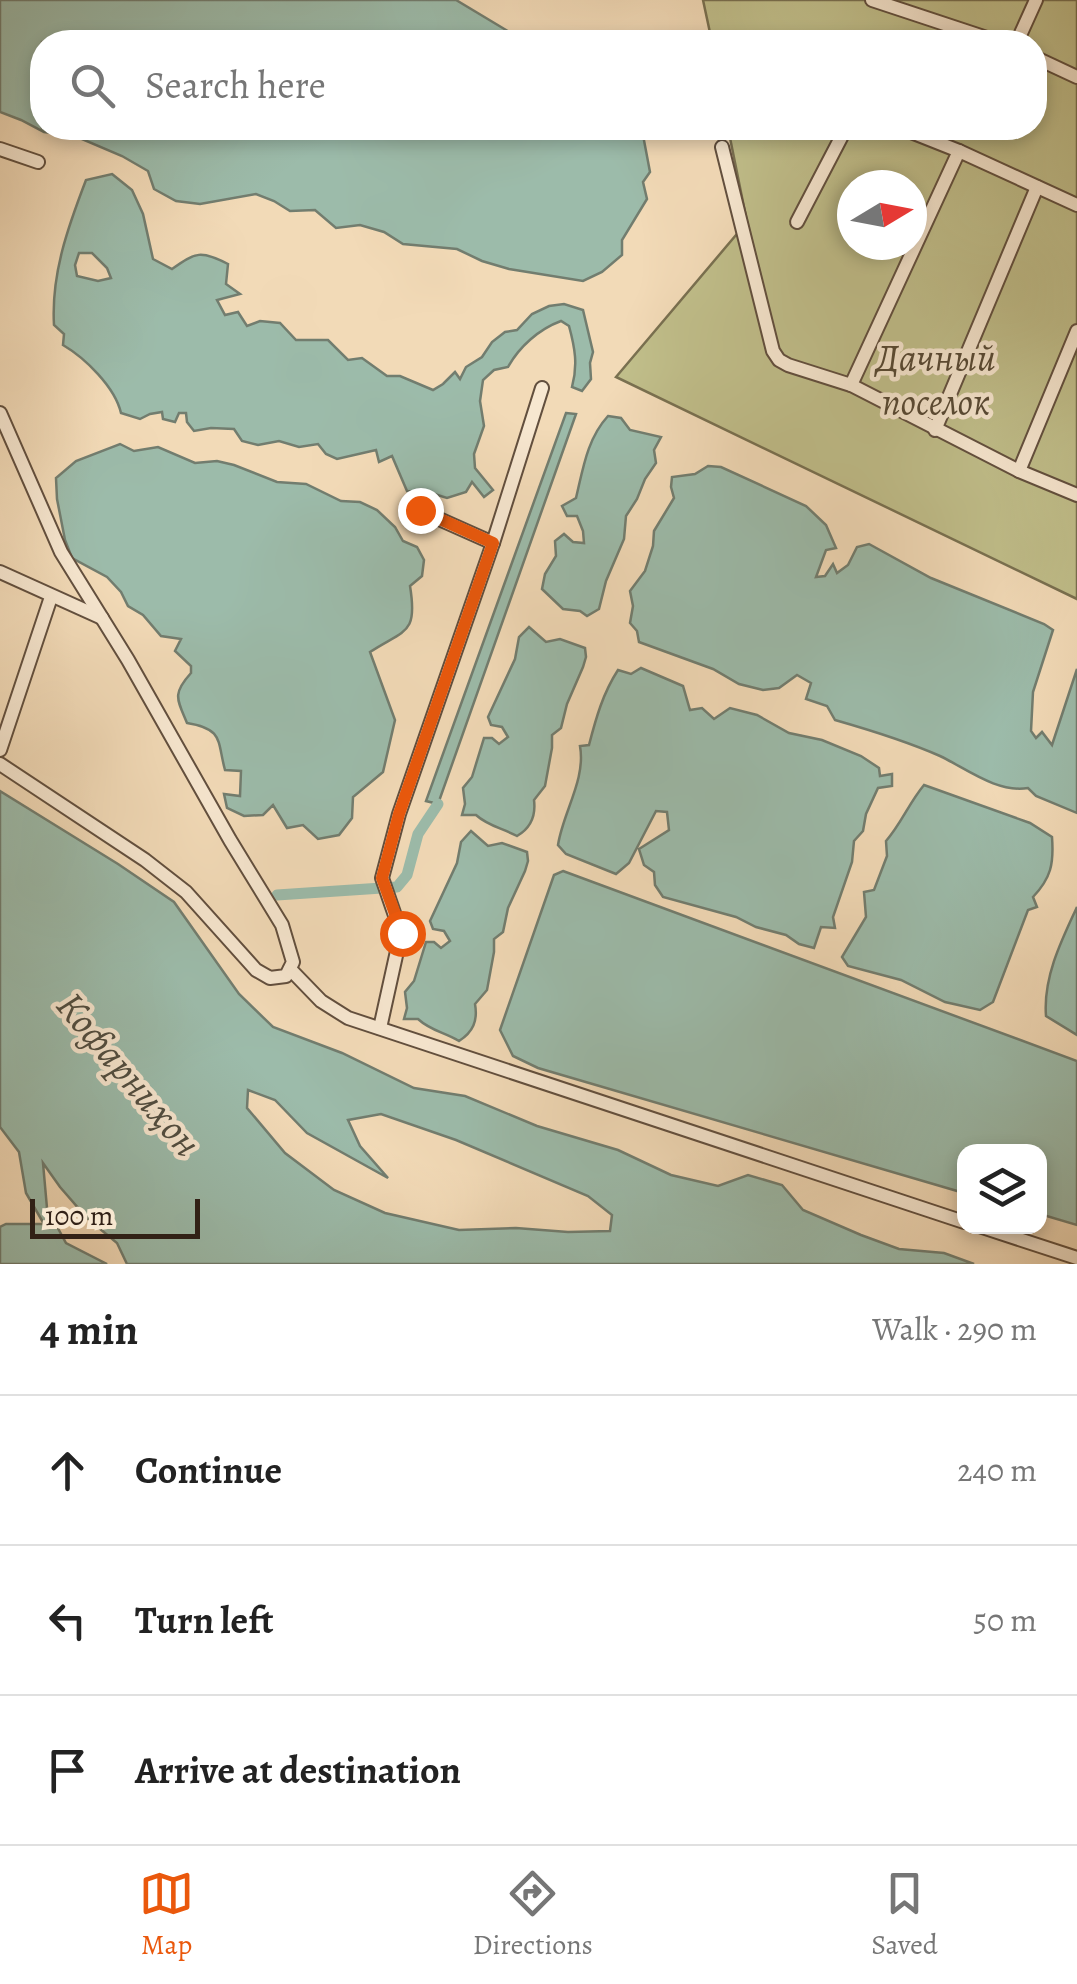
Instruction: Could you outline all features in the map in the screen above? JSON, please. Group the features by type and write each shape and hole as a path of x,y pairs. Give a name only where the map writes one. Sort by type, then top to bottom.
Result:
{"street":[{"path":"872,0 963,30"},
{"path":"1022,30 1036,0"},
{"path":"1047,63 1077,76"},
{"path":"797,222 840,140"},
{"path":"931,140 1077,205"},
{"path":"722,147 773,351 779,360 851,385 1018,471 1077,495"},
{"path":"0,148 38,162"},
{"path":"851,385 959,151"},
{"path":"935,430 1037,188"},
{"path":"1018,471 1077,331"},
{"path":"380,1028 402,933 382,878 399,814 542,388"},
{"path":"0,413 61,552 282,925 293,962 286,976 270,978 256,970 186,892 145,860 0,764"},
{"path":"420,510 493,543"},
{"path":"0,572 102,618"},
{"path":"0,750 51,596"},
{"path":"290,970 321,1001 348,1018 957,1220"},
{"path":"1004,1234 1077,1258"}],"green space":[{"name":"Дачный поселок","path":"703,0 1077,0 1077,599 616,377 747,222 730,140 1047,140 1047,30 709,30"}],"water":[{"path":"0,0 456,0 506,30 30,30 30,125 0,112"},
{"path":"84,140 644,140 650,172 643,182 647,199 622,240 622,255 602,272 583,281 509,269 457,249 403,244 384,232 360,225 336,228 315,210 290,211 256,194 200,204 176,201 154,189 148,171"},
{"path":"112,174 132,190 143,214 153,259 172,269 199,255 228,264 226,284 240,294 217,300 225,315 238,312 247,326 260,321 280,323 296,340 328,340 348,360 362,358 387,376 400,376 433,390 455,372 460,379 466,367 482,357 492,342 505,332 517,330 532,314 564,304 583,310 593,352 591,379 582,391 572,387 574,349 569,326 561,321 530,339 508,367 494,370 483,380 480,401 484,426 474,454 475,468 493,490 484,497 472,482 466,492 447,498 407,491 392,456 379,462 376,450 337,459 318,444 299,447 279,441 258,445 242,441 234,429 194,431 186,413 179,413 175,422 163,419 162,412 140,419 121,413 106,383 63,345 64,334 54,325 58,269 86,180","holes":["79,253 92,253 107,268 111,278 98,281 77,276"]},
{"path":"566,413 576,414 438,804 426,801"},
{"path":"608,416 621,418 630,430 661,437 654,450 656,463 626,516 624,539 599,609 587,616 563,609 542,589 545,574 556,556 555,541 564,534 573,542 584,543 577,516 567,516 562,506 576,498 590,444"},
{"path":"120,444 134,451 158,447 195,463 217,461 234,465 277,482 306,484 341,501 360,502 377,510 403,541 417,547 424,560 422,576 410,586 410,622 400,634 370,652 395,720 383,772 353,797 352,818 339,835 318,839 303,825 287,828 273,805 263,815 244,816 227,808 224,794 240,796 241,771 225,770 213,733 187,723 178,697 191,666 175,651 181,639 161,636 143,615 128,606 107,577 72,558 65,540 56,478 76,461"},
{"path":"708,466 721,467 806,506 826,525 836,548 826,550 816,577 825,576 833,564 837,573 848,565 857,547 869,544 931,578 1053,630 1033,692 1031,731 1036,738 1042,732 1052,745 1077,669 1077,813 1036,796 1028,788 994,784 940,756 835,720 827,706 806,699 811,683 797,675 779,688 763,690 739,684 713,669 639,642 630,623 630,591 645,571 654,531 674,498 672,477 695,474"},
{"path":"529,627 546,642 560,639 585,648 586,657 561,728 552,735 545,786 534,800 532,821 517,836 476,815 462,815 463,788 472,777 484,738 499,744 508,737 502,727 491,725 488,717 515,659 519,637"},
{"path":"641,668 683,686 690,710 702,708 714,719 730,708 757,715 789,733 822,740 861,756 879,768 880,776 892,774 892,786 878,788 863,831 854,841 852,862 833,917 835,928 821,927 814,948 736,917 663,897 655,885 654,872 644,865 639,849 669,830 667,812 656,811 629,863 616,874 566,854 558,845 580,771 580,746 589,745 597,715 618,670 631,674"},
{"path":"924,785 1030,823 1052,837 1050,870 1033,897 1037,907 1028,910 993,1002 980,1010 945,1002 901,980 848,966 842,957 866,917 864,892 874,890 887,856 886,841"},
{"name":"Кофарниҳон","path":"0,791 174,902 239,994 273,1027 342,1053 414,1088 465,1096 537,1126 618,1150 671,1175 718,1186 748,1175 782,1185 803,1210 861,1235 899,1249 944,1253 974,1264 127,1264 117,1243 87,1218 43,1163 47,1208 66,1243 107,1264 0,1264 0,1227 44,1224 26,1193 19,1152 0,1127","holes":["248,1090 275,1100 307,1133 388,1178 360,1146 348,1120 381,1114 456,1140 588,1196 612,1215 610,1231 459,1230 385,1213 334,1190 285,1153 247,1108"]},
{"path":"471,831 488,846 502,843 527,852 528,861 508,908 503,932 494,939 487,990 475,1004 471,1030 459,1041 418,1019 404,1019 405,992 414,981 426,942 441,948 450,941 444,931 433,929 430,921 457,863 461,842"},
{"path":"563,871 1077,1061 1077,1225 1047,1216 1047,1144 957,1144 957,1191 538,1068 513,1056 500,1030 554,875"},
{"path":"1077,907 1077,1035 1046,1016 1046,1002 1054,960"}],"waterway":[{"path":"277,895 397,887 407,875 418,834 438,804"}],"route":[{"path":"402,933 382,878 399,814 493,543 420,510"}]}
